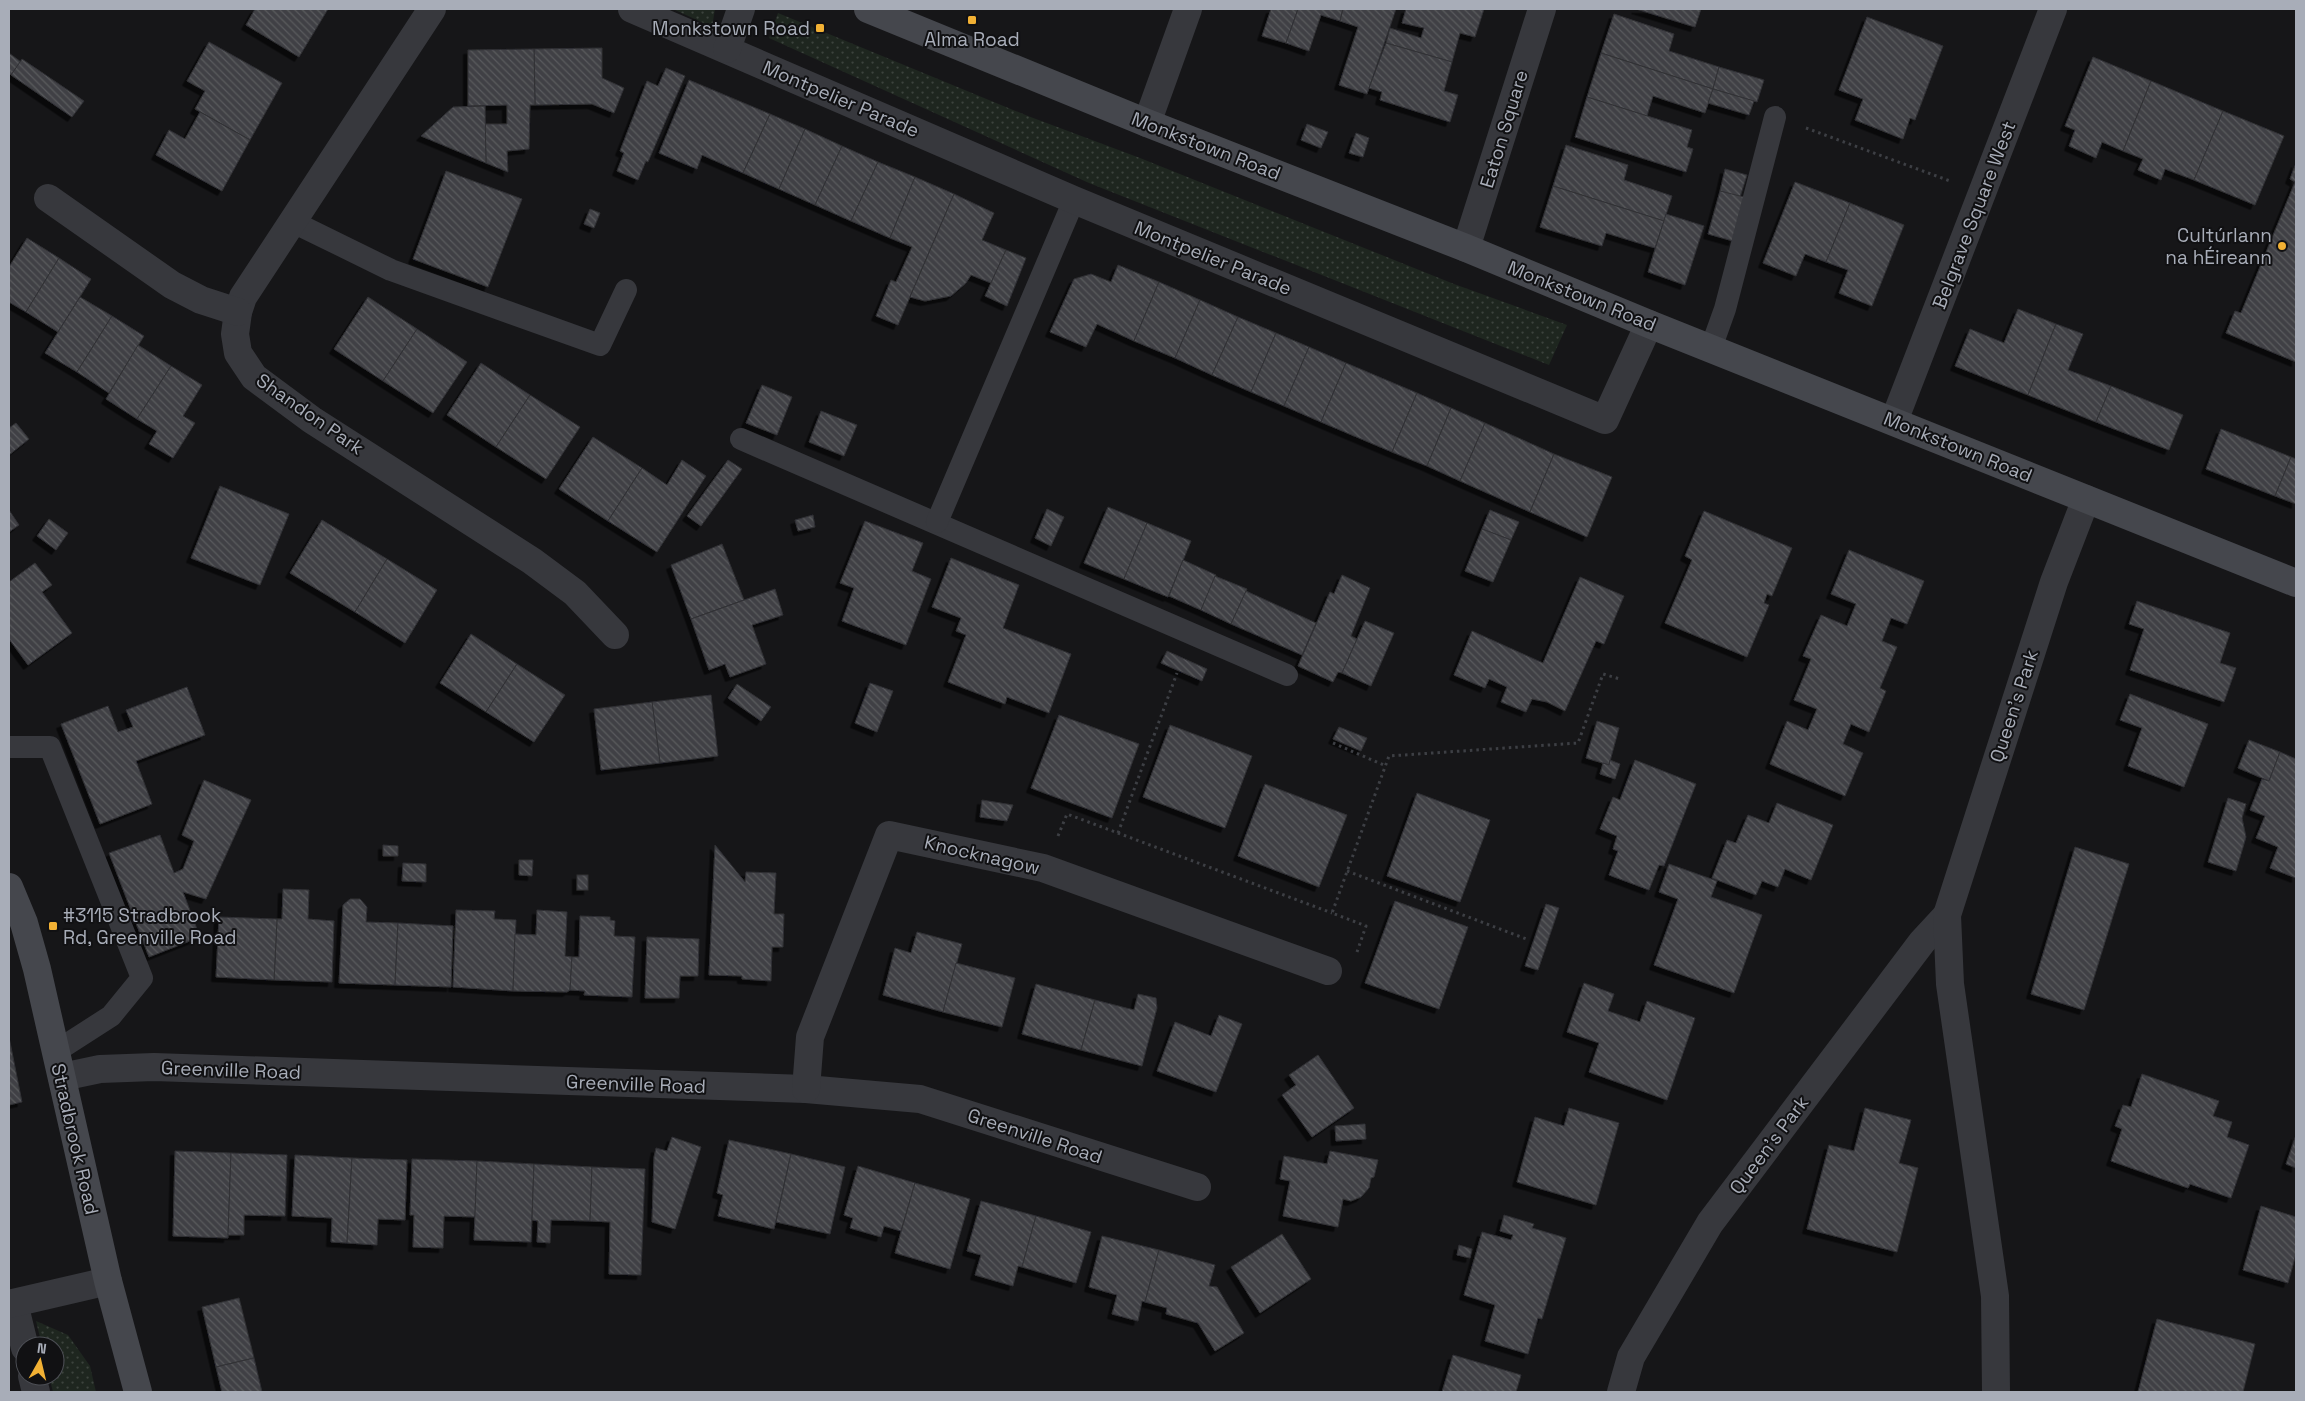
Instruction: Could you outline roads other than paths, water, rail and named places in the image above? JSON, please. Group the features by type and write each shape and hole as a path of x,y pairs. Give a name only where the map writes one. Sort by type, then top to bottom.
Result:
{"main road":[{"name":"Monkstown Road","path":"868,9 1147,124 1466,248 1649,324 2296,583"},
{"name":"Stradbrook Road","path":"9,887 24,923 37,969 108,1280 138,1392"}],"street":[{"name":"Shandon Park","path":"432,9 244,297 238,312 235,334 238,353 254,377 312,420 532,562 575,593 615,635"},
{"name":"Montpelier Parade","path":"632,9 1074,200 1605,420 1649,324"},
{"path":"727,49 741,9"},
{"path":"1147,124 1188,9"},
{"name":"Eaton Square","path":"1466,248 1542,9"},
{"name":"Belgrave Square West","path":"1894,421 2054,9"},
{"path":"48,198 172,285 201,300 238,312"},
{"name":"Queen's Park","path":"1996,1392 1995,1296 1950,984 1947,915 2054,582 2086,499"},
{"name":"Knocknagow","path":"806,1090 810,1037 889,834 1044,868 1328,971"},
{"name":"Queen's Park","path":"1620,1392 1631,1357 1710,1223 1922,942 1947,915"},
{"name":"Greenville Road","path":"62,1077 100,1069 154,1067 806,1090 920,1099 1197,1187"},
{"path":"21,1336 11,1303 108,1280"}],"lane":[{"path":"1711,348 1725,309 1775,117"},
{"path":"936,522 1074,200"},
{"path":"293,222 392,270 600,345 626,290"},
{"path":"741,439 1286,675"},
{"path":"9,747 50,747 142,978 110,1016 55,1052"}],"place":[{"name":"Alma Road","path":"972,20"},
{"name":"Monkstown Road","path":"820,28"},
{"name":"Cultúrlann na hÉireann","path":"2282,246"},
{"name":"#3115 Stradbrook Rd, Greenville Road","path":"53,926"}]}
